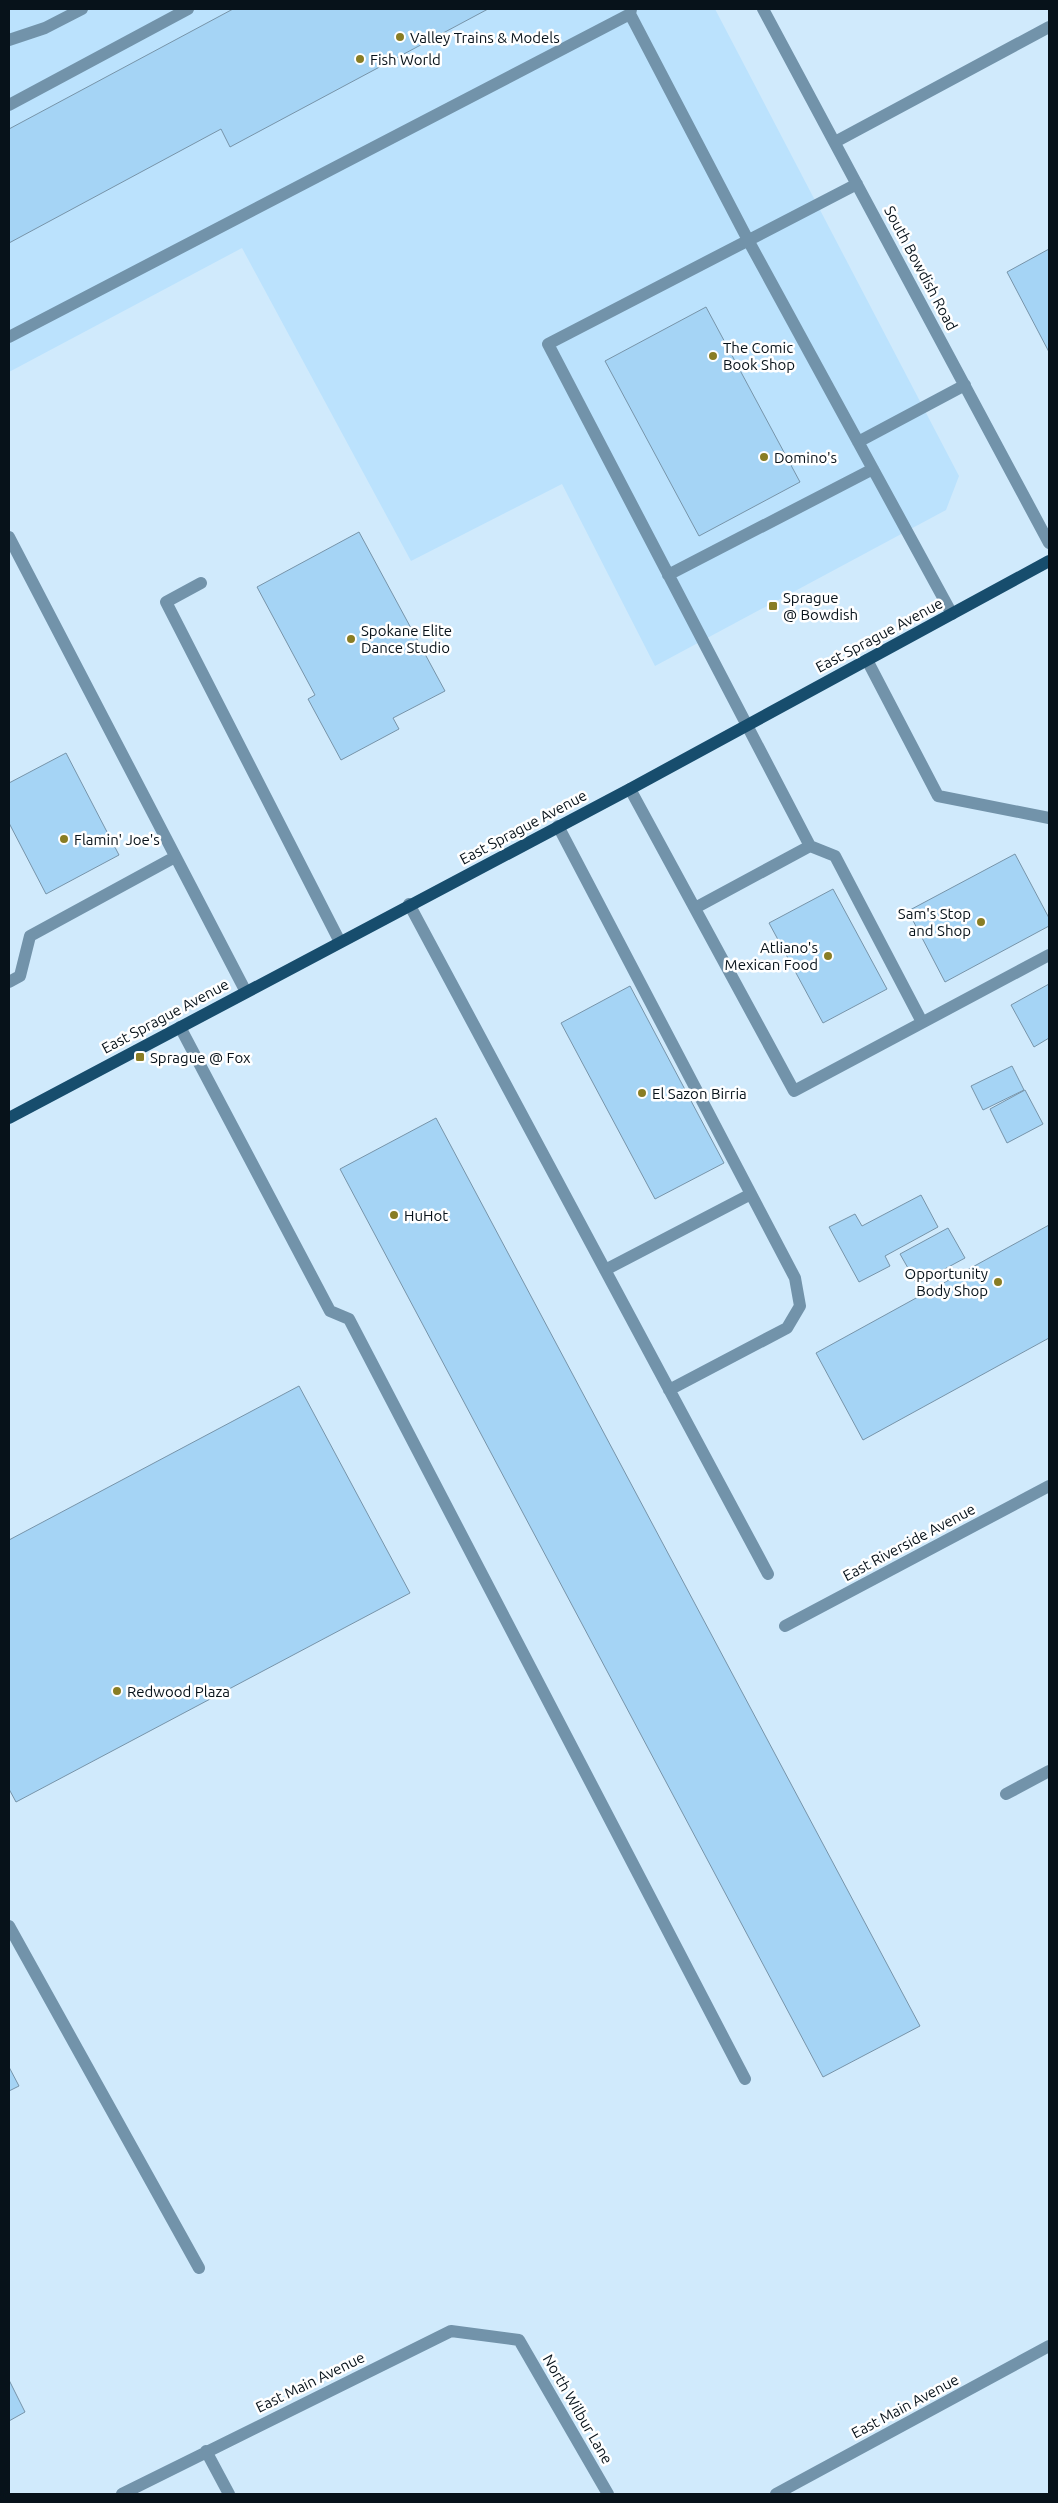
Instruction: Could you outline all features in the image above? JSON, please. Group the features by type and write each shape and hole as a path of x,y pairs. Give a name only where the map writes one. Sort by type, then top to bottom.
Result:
{"main road":[{"name":"East Sprague Avenue","path":"9,1118 409,904 630,789 1049,561"}],"street":[{"path":"9,40 45,28 82,9"},
{"path":"9,105 188,9"},
{"name":"South Bowdish Road","path":"763,9 1049,543"},
{"path":"9,337 630,12 748,240 952,614"},
{"path":"835,142 1049,27"},
{"path":"857,184 548,344 810,846 835,856 922,1022"},
{"path":"858,442 965,385"},
{"path":"668,575 873,469"},
{"path":"9,537 246,992"},
{"path":"201,583 166,602 340,942"},
{"path":"867,660 938,796 1049,818"},
{"path":"630,789 794,1091 1049,955"},
{"path":"558,826 795,1278 800,1306 787,1328 669,1390"},
{"path":"695,908 810,846"},
{"path":"9,982 20,976 30,936 175,857"},
{"path":"409,904 768,1574"},
{"path":"180,1027 330,1311 349,1319 745,2079"},
{"path":"605,1270 751,1194"},
{"name":"East Riverside Avenue","path":"785,1626 1049,1486"},
{"path":"1006,1794 1049,1771"},
{"path":"9,1926 199,2268"},
{"name":"East Main Avenue","path":"122,2494 451,2331 519,2340"},
{"name":"North Wilbur Lane","path":"519,2340 608,2494"},
{"name":"East Main Avenue","path":"776,2494 1049,2346"},
{"path":"206,2451 229,2494"}],"shaded area":[{"path":"9,9 715,9 959,476 946,510 655,666 562,484 411,561 242,248 9,372"}],"building":[{"path":"233,9 488,9 230,147 221,129 9,243 9,129"},
{"path":"1049,249 1049,352 1007,272"},
{"path":"706,307 800,482 699,536 605,361"},
{"name":"Spokane Elite Dance Studio","path":"359,532 445,691 393,718 399,729 341,760 308,699 315,695 257,587"},
{"name":"Flamin' Joe's","path":"66,753 119,855 46,894 9,823 9,783"},
{"name":"Sam's Stop and Shop","path":"1015,854 1049,918 1049,926 945,982 908,911"},
{"name":"Atliano's Mexican Food","path":"833,889 887,989 823,1023 769,923"},
{"path":"1049,984 1049,1038 1034,1047 1011,1005"},
{"name":"El Sazon Birria","path":"630,986 724,1163 655,1199 561,1023"},
{"path":"1012,1066 1024,1090 983,1110 971,1086"},
{"path":"1025,1090 1043,1124 1007,1143 990,1109"},
{"path":"436,1118 920,2026 823,2077 340,1169"},
{"path":"921,1195 938,1227 885,1256 890,1266 859,1282 829,1227 855,1214 862,1226"},
{"name":"Opportunity Body Shop","path":"1049,1225 1049,1338 863,1440 816,1353"},
{"path":"948,1228 965,1258 917,1284 900,1254"},
{"name":"Redwood Plaza","path":"299,1386 410,1593 16,1802 9,1789 9,1540"},
{"path":"9,2067 19,2086 9,2091"},
{"path":"9,2380 25,2412 9,2421"}],"place":[{"name":"Valley Trains & Models","path":"400,37"},
{"name":"Fish World","path":"360,59"},
{"name":"The Comic Book Shop","path":"713,356"},
{"name":"Domino's","path":"764,457"},
{"name":"Sprague @ Bowdish","path":"773,606"},
{"name":"Spokane Elite Dance Studio","path":"351,639"},
{"name":"Flamin' Joe's","path":"64,839"},
{"name":"Sam's Stop and Shop","path":"981,922"},
{"name":"Atliano's Mexican Food","path":"828,956"},
{"name":"Sprague @ Fox","path":"140,1057"},
{"name":"El Sazon Birria","path":"642,1093"},
{"name":"HuHot","path":"394,1215"},
{"name":"Opportunity Body Shop","path":"998,1282"},
{"name":"Redwood Plaza","path":"117,1691"}]}
